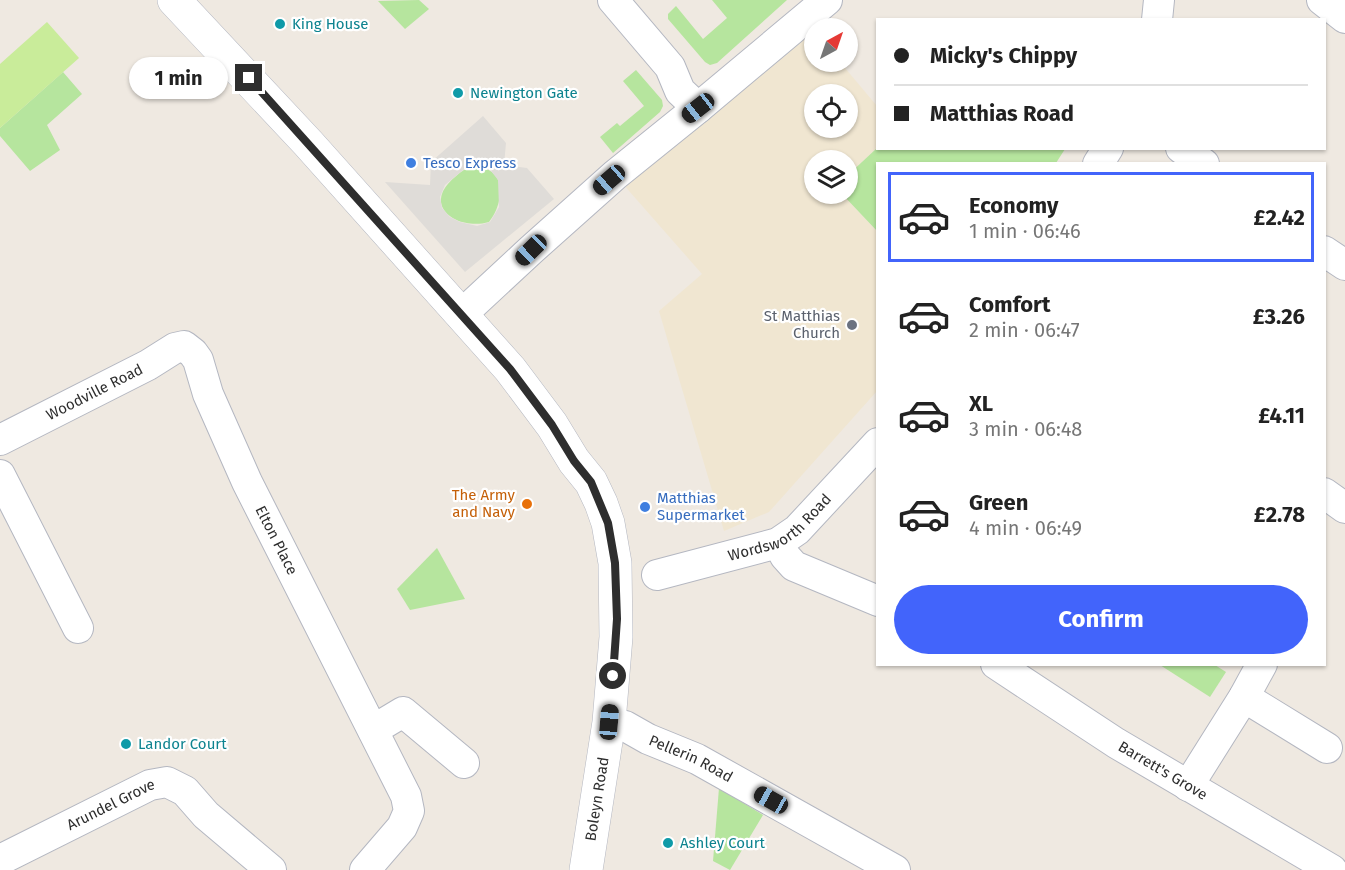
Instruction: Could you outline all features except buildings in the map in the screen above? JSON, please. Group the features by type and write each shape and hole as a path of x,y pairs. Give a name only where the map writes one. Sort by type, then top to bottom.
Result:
{"street":[{"name":"Boleyn Road","path":"174,0 308,143 510,369 591,482 608,523 615,563 616,637 609,722 586,870"},
{"path":"613,0 670,67 680,91 698,108"},
{"path":"461,315 609,180 827,0"},
{"path":"1157,18 1159,0"},
{"path":"1322,0 1345,18"},
{"path":"1184,150 1201,162"},
{"path":"1326,251 1345,265"},
{"name":"Woodville Road","path":"0,440 148,365 175,348 181,346 188,348"},
{"name":"Elton Place","path":"188,348 198,360 208,394 247,482 406,796 409,812 402,827 365,870"},
{"name":"Wordsworth Road","path":"657,574 778,543 797,530 876,444"},
{"path":"0,475 78,628"},
{"path":"1326,494 1345,508"},
{"path":"778,543 794,566 876,600"},
{"name":"Barrett's Grove","path":"999,666 1116,743 1332,870"},
{"path":"1188,786 1244,698 1261,666"},
{"path":"1244,698 1327,748"},
{"path":"373,730 403,712 464,763"},
{"name":"Pellerin Road","path":"609,722 625,726 648,739 697,759 895,870"},
{"name":"Arundel Grove","path":"0,860 150,785 166,782 185,791 207,815 271,870"}],"shaded area":[{"path":"803,19 804,72 848,72 876,105 876,149 858,166 858,150 804,150 804,204 851,204 876,230 876,392 769,512 724,531 659,311 702,274 615,175"},
{"path":"483,116 506,143 504,165 527,168 554,199 465,272 385,182 430,185 431,162","holes":["479,165 491,171 498,180 499,207 490,222 477,226 450,217 442,208 440,197 445,185 468,166"]}],"green space":[{"path":"419,0 429,9 405,29 378,1"},
{"path":"712,0 787,0 717,63 710,65 668,19 668,14 676,6 703,39 727,18"},
{"path":"47,22 79,58 0,128 0,64"},
{"path":"636,70 662,100 663,106 660,112 613,153 600,137 617,123 620,126 644,106 623,81"},
{"path":"63,72 82,94 47,125 60,150 30,171 0,136 0,128"},
{"path":"876,149 1064,150 1057,162 876,162 876,230 851,204 858,204 858,166"},
{"path":"479,165 497,177 500,191 499,202 489,222 466,223 447,214 442,206 441,198 445,188 463,170"},
{"path":"437,548 465,599 410,610 397,589"},
{"path":"1162,666 1217,666 1226,672 1210,697"},
{"path":"719,788 763,815 730,870 713,861"}],"place":[{"name":"King House","path":"280,24"},
{"name":"Newington Gate","path":"458,93"},
{"name":"Tesco Express","path":"411,163"},
{"name":"St Matthias Church","path":"852,325"},
{"name":"The Army and Navy","path":"527,504"},
{"name":"Matthias Supermarket","path":"645,507"},
{"name":"Landor Court","path":"126,744"},
{"name":"Ashley Court","path":"668,843"}],"route":[{"path":"249,78 510,369 591,482 608,523 614,550 617,619 613,676"}]}
